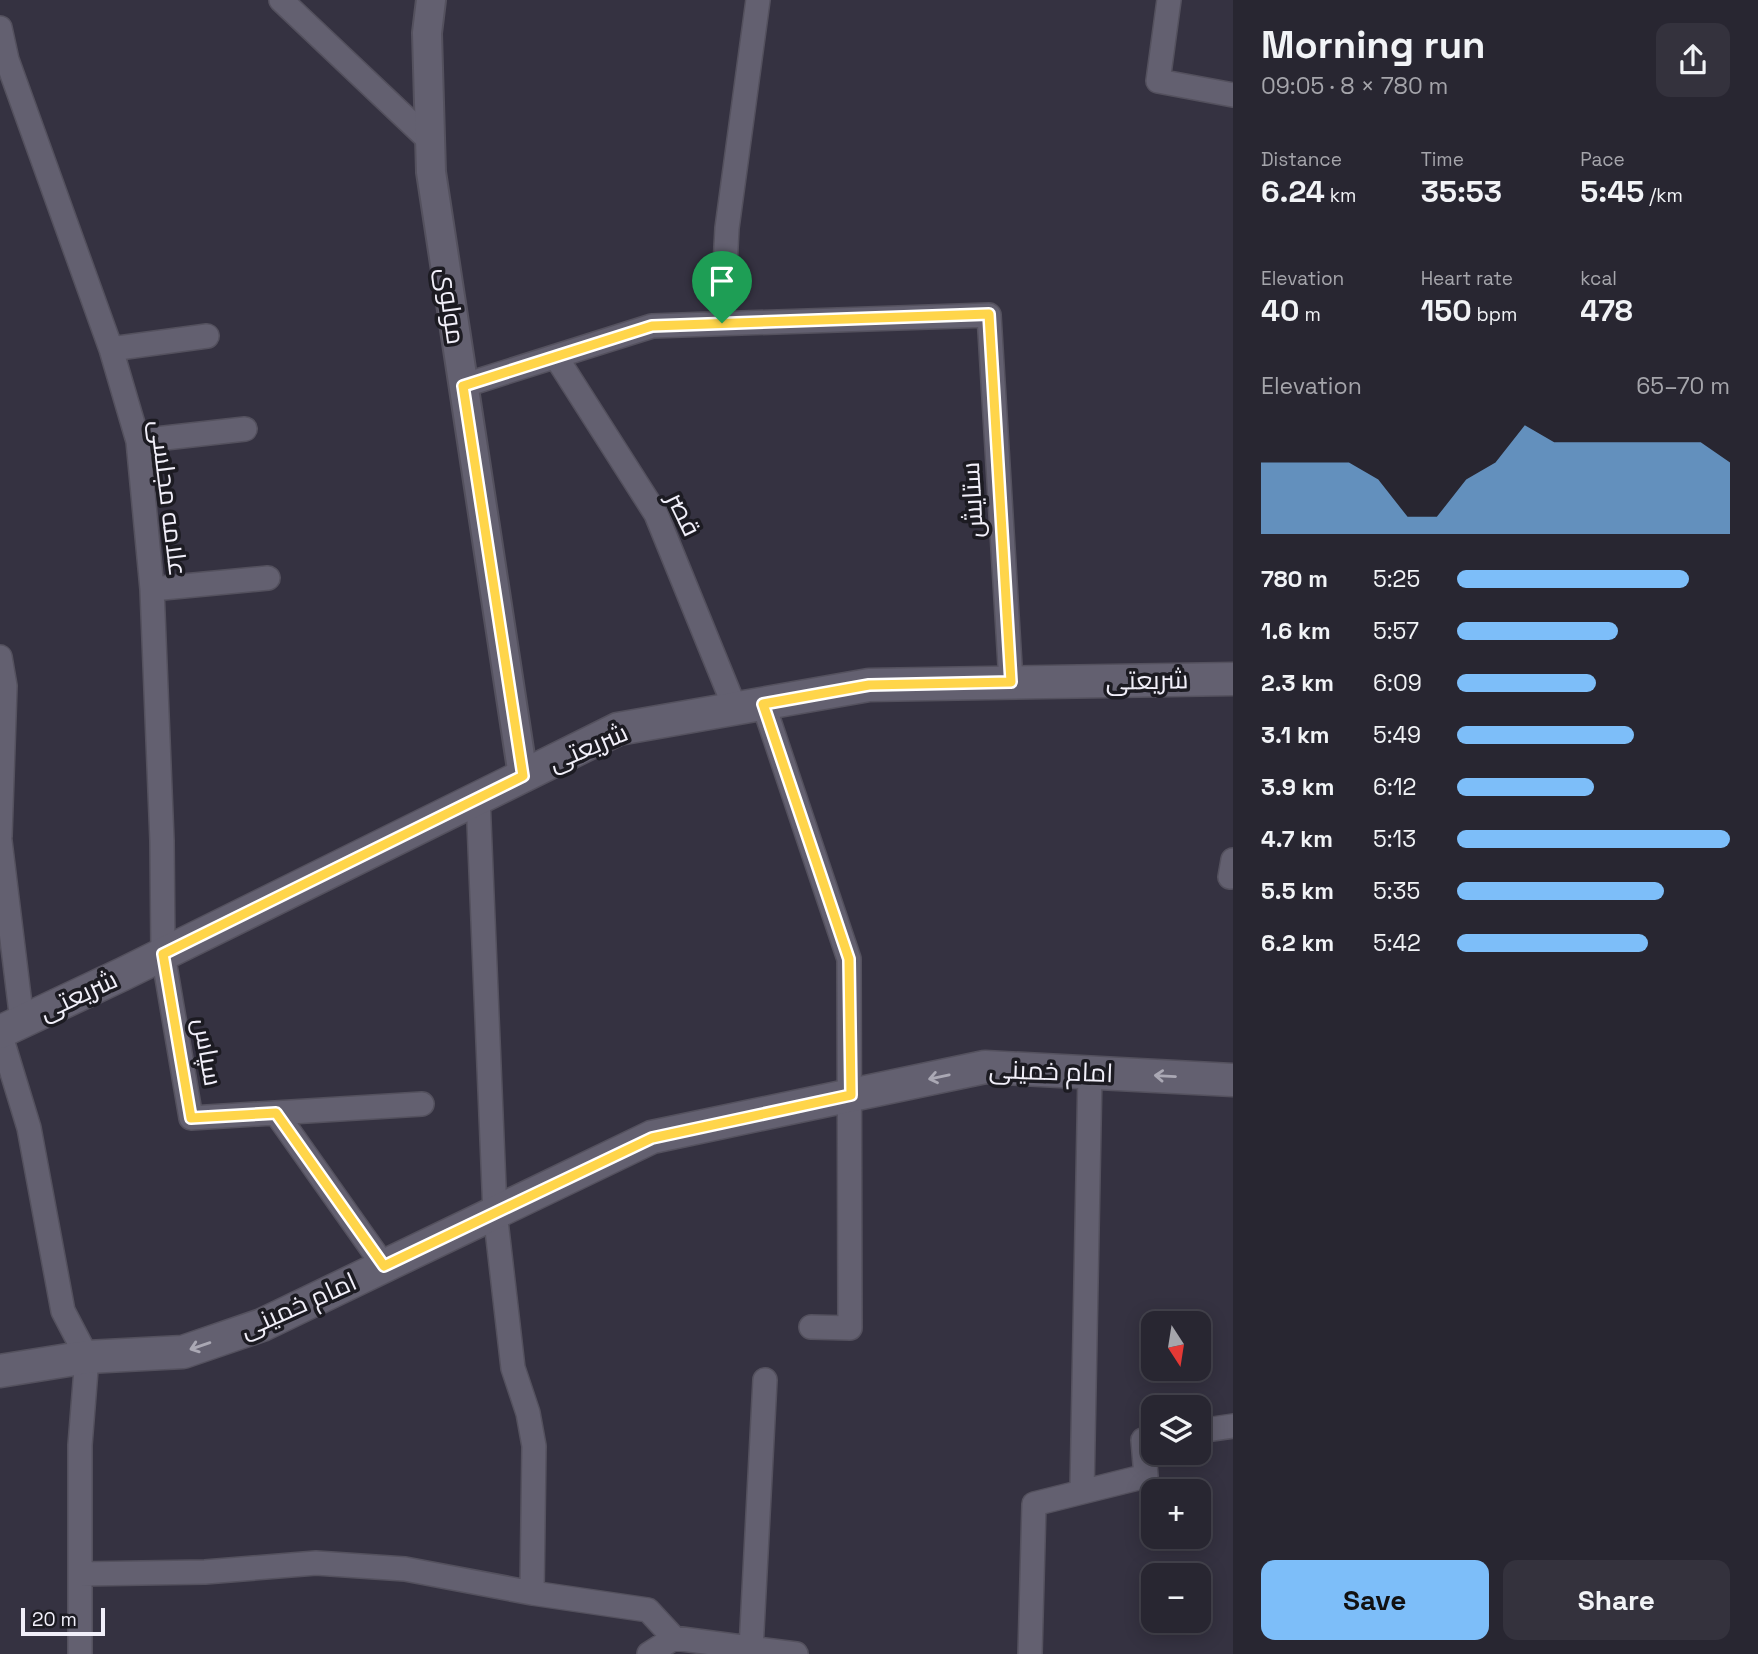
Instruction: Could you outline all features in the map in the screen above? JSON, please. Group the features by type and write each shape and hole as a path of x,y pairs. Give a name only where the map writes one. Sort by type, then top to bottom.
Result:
{"main road":[{"name":"شریعتی","path":"7,1028 618,730 869,685 1233,679"},
{"name":"امام خمینی","path":"0,1371 87,1357 183,1352 262,1325 652,1138 985,1067 1233,1080"}],"street":[{"path":"281,0 430,141"},
{"name":"مولوی","path":"431,0 427,33 431,172 523,776"},
{"path":"463,386 652,326 722,323 727,228 758,0"},
{"path":"1169,0 1158,81 1233,95"},
{"name":"علامه مجلسی","path":"0,28 7,60 111,349 138,441 152,589 162,841 163,954"},
{"name":"ستایش","path":"722,323 989,314 1011,682"},
{"path":"111,349 207,336"},
{"name":"قصر","path":"556,356 656,514 749,706 849,959 849,1328 811,1327"},
{"path":"138,441 245,429"},
{"path":"152,589 268,578"},
{"path":"0,657 5,686 0,839 7,1028 29,1128 63,1311 87,1357 80,1445 80,1654"},
{"path":"478,798 495,1212 513,1368 528,1413 534,1446 532,1593"},
{"name":"سپاس","path":"163,954 191,1118 422,1104"},
{"path":"1082,1492 1090,1072"},
{"path":"276,1113 384,1266"},
{"path":"751,1649 765,1380"},
{"path":"1211,1429 1233,1426"},
{"path":"1030,1654 1034,1504 1146,1476 1145,1465"},
{"path":"80,1574 205,1572 316,1563 405,1569 532,1593 648,1609 674,1638 796,1654"},
{"path":"649,1654 674,1638"}],"route":[{"path":"989,314 1011,682 869,685 763,704 849,959 851,1095 652,1138 384,1266 276,1113 191,1118 163,954 523,776 463,386 652,326 722,323 989,314"}]}
